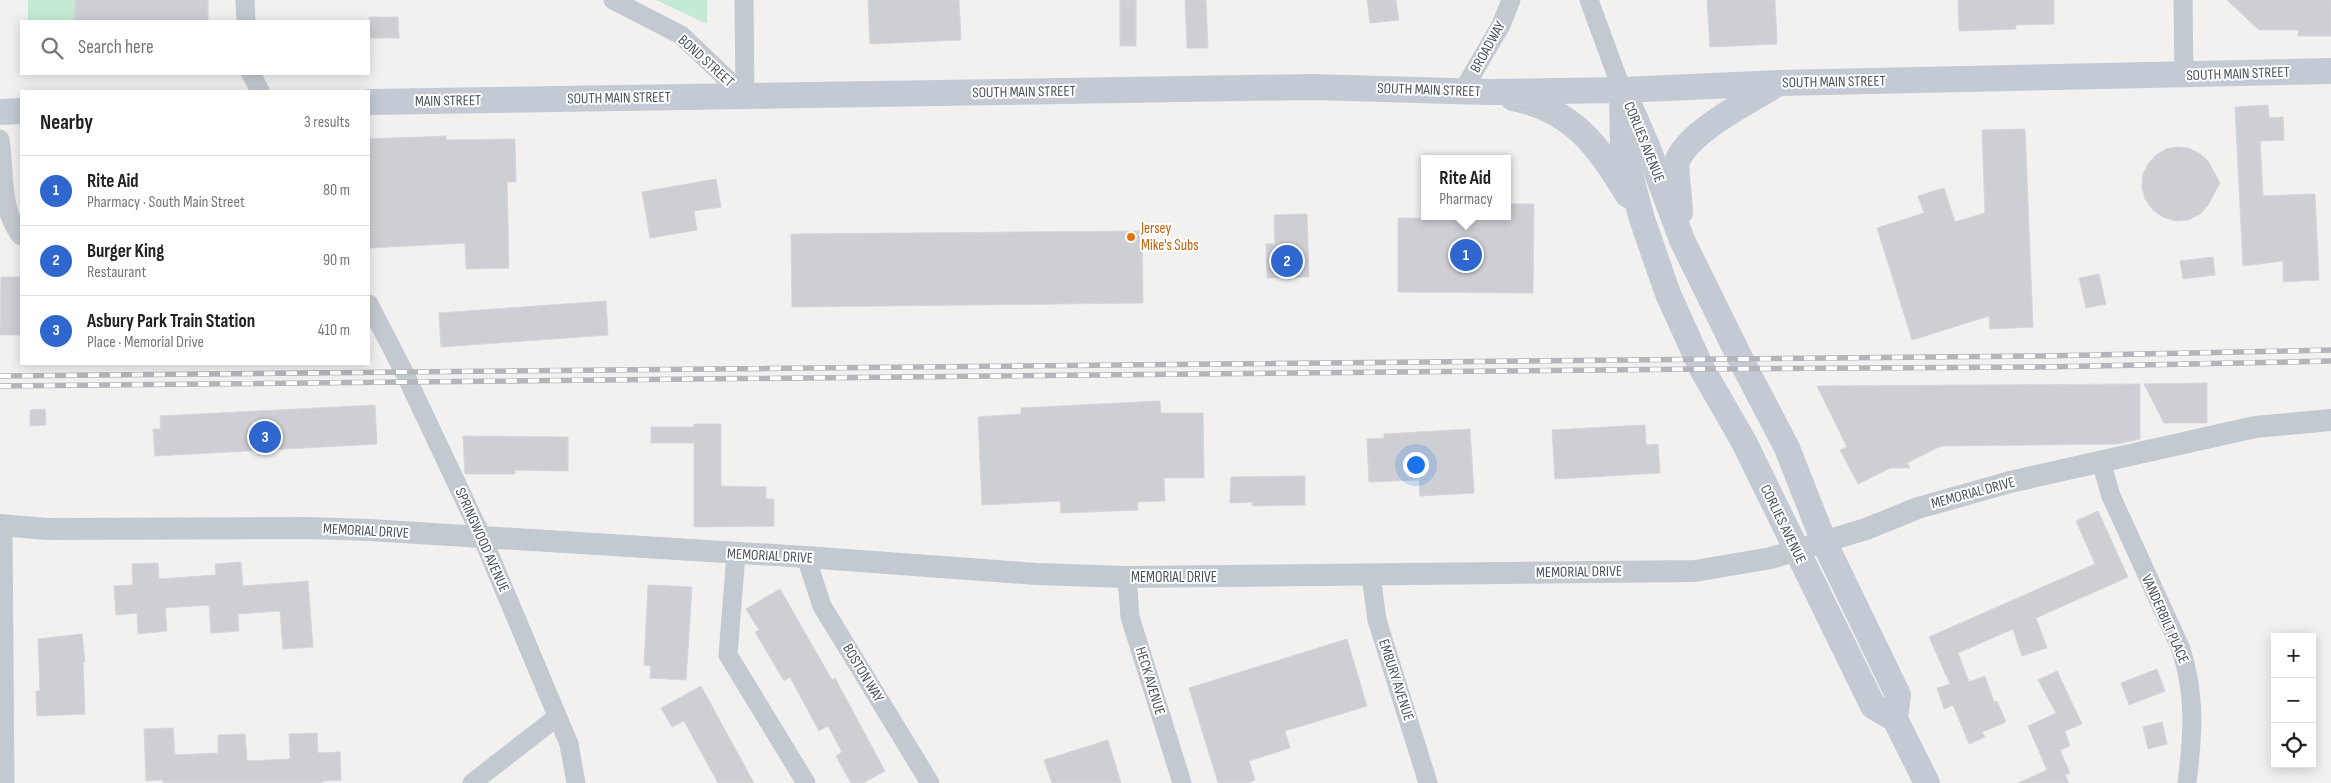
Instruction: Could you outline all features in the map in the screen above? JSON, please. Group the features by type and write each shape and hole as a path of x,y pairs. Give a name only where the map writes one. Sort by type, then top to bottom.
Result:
{"main road":[{"name":"SOUTH MAIN STREET","path":"526,99 1311,87 1462,92 1622,90 1779,83 2184,76 2331,71"},
{"path":"1682,240 1677,162 1692,138 1720,118 1779,83"},
{"name":"CORLIES AVENUE","path":"1622,90 1623,149 1642,219 1668,294 1702,368 1744,442 1873,706 1895,720 1928,783"},
{"name":"CORLIES AVENUE","path":"1622,90 1647,146 1682,240 1787,448 1824,542 1898,695 1895,720"},
{"path":"1488,92 1520,99 1552,112 1574,125 1593,143 1642,219"},
{"name":"MAIN STREET","path":"370,102 526,99"},
{"path":"0,112 20,111"}],"street":[{"path":"245,0 246,20"},
{"name":"BOND STREET","path":"613,0 681,35 745,96"},
{"path":"744,0 745,96"},
{"name":"BROADWAY","path":"1462,92 1501,25 1511,0"},
{"path":"1589,0 1622,90"},
{"path":"2183,0 2184,76"},
{"path":"252,75 259,90"},
{"path":"0,139 4,211 11,226 20,235"},
{"name":"SPRINGWOOD AVENUE","path":"370,306 404,372 482,537 569,744 576,783"},
{"name":"MEMORIAL DRIVE","path":"2,525 47,529 308,528 806,557 1037,574 1127,577 1371,576 1695,570 1771,558 1824,542 1962,494 2255,427 2331,420"},
{"name":"VANDERBILT PLACE","path":"2101,462 2111,496 2155,596 2181,649 2189,674 2193,704 2193,731 2187,783"},
{"path":"2,525 5,783"},
{"path":"736,554 728,655 806,783"},
{"name":"BOSTON WAY","path":"806,557 822,606 930,783"},
{"name":"EMBURY AVENUE","path":"1371,576 1377,620 1428,783"},
{"name":"HECK AVENUE","path":"1127,577 1130,617 1182,783"},
{"path":"472,783 558,716"}],"green space":[{"path":"28,0 75,0 75,20 28,20"},
{"path":"656,0 707,0 707,24"}],"building":[{"path":"75,0 208,0 208,20 75,20"},
{"path":"868,0 959,0 961,40 870,44"},
{"path":"1120,0 1136,0 1136,46 1120,46"},
{"path":"1185,0 1206,0 1208,48 1187,48"},
{"path":"1367,0 1396,0 1399,20 1370,23"},
{"path":"1707,0 1775,0 1777,44 1710,47"},
{"path":"1958,0 2054,0 2054,24 2016,25 2016,29 1959,31"},
{"path":"2227,0 2331,0 2331,36 2298,36 2298,30 2259,30"},
{"path":"369,17 398,17 399,38 370,38"},
{"path":"2268,105 2269,118 2283,117 2284,140 2260,141 2263,196 2315,194 2319,280 2283,282 2283,261 2243,266 2235,107"},
{"path":"2025,129 2033,327 1990,329 1989,316 1912,340 1877,228 1924,213 1918,196 1944,188 1955,222 1985,213 1982,130"},
{"path":"446,136 446,140 515,139 516,182 507,182 509,268 466,269 465,243 370,248 370,139"},
{"path":"2188,148 2199,153 2208,161 2220,183 2208,205 2200,214 2188,220 2175,221 2163,217 2153,210 2145,199 2142,187 2143,174 2148,164 2156,155 2166,149"},
{"path":"716,179 721,207 694,211 697,230 650,238 642,192"},
{"path":"1511,204 1534,204 1533,293 1398,292 1398,218 1421,218 1421,220 1511,220"},
{"path":"1307,214 1309,277 1267,278 1266,244 1275,244 1274,215"},
{"path":"1142,231 1143,303 792,307 791,234"},
{"path":"2213,257 2215,275 2183,279 2180,261"},
{"path":"2099,274 2106,304 2086,308 2079,278"},
{"path":"1,277 20,277 20,335 0,335"},
{"path":"606,301 608,335 441,347 439,313"},
{"path":"2207,383 2207,423 2164,423 2144,384"},
{"path":"2140,384 2140,439 2117,444 1941,446 1907,463 1910,468 1890,468 1858,484 1840,450 1847,447 1817,386"},
{"path":"1160,401 1161,413 1203,413 1204,478 1164,478 1165,501 1137,502 1138,510 1061,513 1060,501 982,505 978,417 1021,414 1021,408"},
{"path":"375,405 377,444 155,456 153,429 161,429 160,416"},
{"path":"45,409 46,425 30,426 30,410"},
{"path":"694,424 721,424 721,486 766,487 766,499 774,499 774,526 694,527 694,443 651,443 651,427 694,427"},
{"path":"1645,425 1646,445 1658,444 1660,473 1555,479 1552,430"},
{"path":"1470,429 1474,493 1420,496 1419,480 1369,482 1367,439 1384,438 1384,434"},
{"path":"463,436 568,437 568,471 515,470 515,474 465,474"},
{"path":"1305,476 1305,505 1252,506 1252,502 1230,503 1231,477"},
{"path":"2098,511 2128,577 2036,618 2047,648 2022,656 2013,629 1958,653 1969,682 1985,676 1994,702 1997,701 2006,722 1982,732 1985,737 1969,744 1953,705 1944,709 1937,688 1950,684 1929,637 2095,564 2076,521"},
{"path":"241,562 243,586 308,581 313,647 283,649 280,611 238,614 239,631 211,633 209,605 165,608 167,631 138,634 137,613 116,615 114,586 133,585 132,564 158,563 159,579 216,575 215,564"},
{"path":"648,585 692,587 686,680 650,678 651,666 644,665"},
{"path":"780,589 832,680 835,678 885,771 863,783 851,783 836,756 842,752 828,726 819,731 790,677 784,681 755,632 759,630 746,609"},
{"path":"82,634 85,662 83,662 85,714 37,716 36,691 40,691 38,639"},
{"path":"1347,639 1367,706 1285,731 1290,748 1249,761 1255,780 1247,783 1218,783 1189,688"},
{"path":"2157,669 2165,691 2129,705 2121,683"},
{"path":"2057,671 2082,724 2065,731 2070,746 2060,750 2070,773 2065,775 2069,783 2018,783 2047,770 2028,726 2056,713 2038,680"},
{"path":"701,686 754,783 718,783 684,721 672,727 661,708"},
{"path":"2162,722 2167,744 2148,749 2143,727"},
{"path":"173,728 175,755 218,753 218,735 245,734 247,761 290,759 289,734 317,733 318,753 340,752 341,780 323,781 323,783 163,783 163,780 146,781 144,729"},
{"path":"1108,740 1121,783 1052,783 1044,760"}],"railway":[{"path":"0,376 2043,356 2331,350"},
{"path":"0,386 2043,367 2331,361"}],"place":[{"name":"Jersey Mike's Subs","path":"1131,237"},
{"name":"Rite Aid","path":"1466,255"},
{"name":"Burger King","path":"1287,261"},
{"name":"Asbury Park Train Station","path":"265,437"}]}
